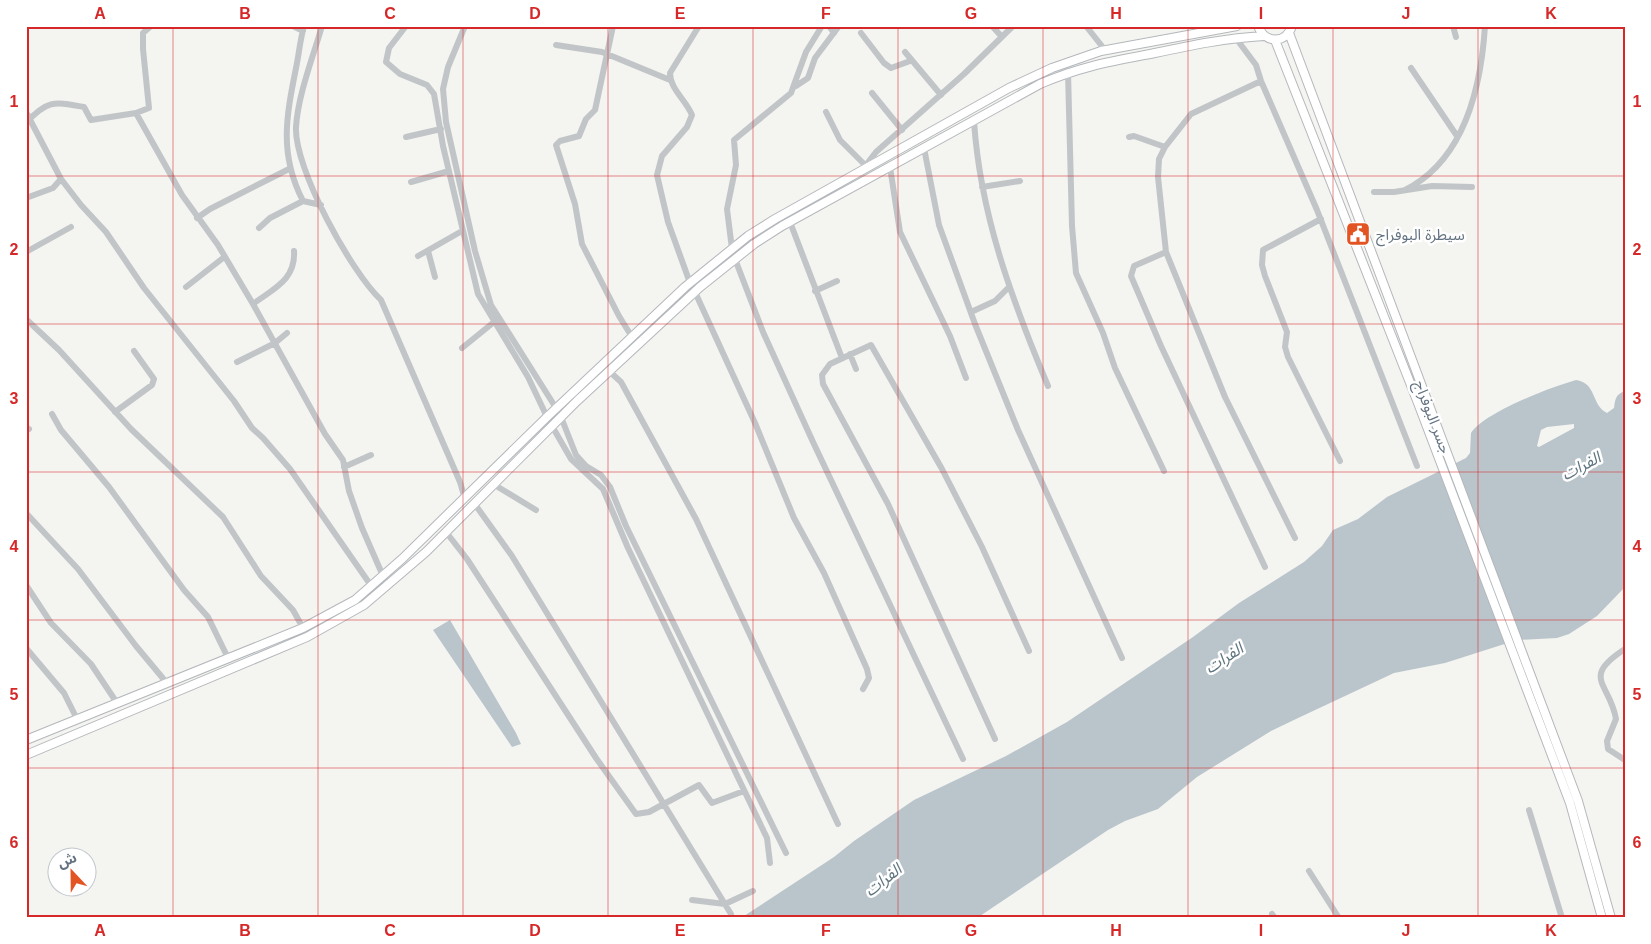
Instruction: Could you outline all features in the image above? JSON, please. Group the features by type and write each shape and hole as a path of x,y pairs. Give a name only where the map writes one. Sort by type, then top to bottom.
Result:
{"main road":[{"path":"26,740 192,671 303,628 355,600 372,587 556,408 690,283 748,236 864,167 1009,88 1080,57 1105,50 1237,26"},
{"path":"1258,26 1264,36"},
{"path":"26,755 197,685 340,620 385,589 446,532 612,368 695,292 736,259 790,222 1040,84 1068,72 1096,63 1234,37 1264,36 1275,40 1290,30"},
{"name":"جسر البوفراج","path":"1290,30 1408,352 1578,801 1611,918"},
{"name":"جسر البوفراج","path":"1275,40 1399,354 1570,803 1602,918"},
{"path":"835,185 840,194"},
{"path":"610,358 612,368"},
{"path":"192,671 197,685"}],"street":[{"path":"28,121 41,110 56,102 84,107 91,120 136,113 149,108 142,50 143,33 151,26"},
{"path":"293,26 304,29 286,133 289,169 303,201"},
{"path":"322,26 296,126 300,160 350,261 371,291 381,300 388,320 460,482 465,498"},
{"path":"406,26 389,48 386,62 400,74 427,85 434,94 462,231 478,294 531,383 547,417"},
{"path":"465,26 448,67 443,89 446,122 475,251 491,305 556,408"},
{"path":"613,26 596,110 586,120 579,136 560,141 556,145 575,204 582,244 619,316 632,337"},
{"path":"670,80 670,73 699,26"},
{"path":"796,86 803,58 822,26"},
{"path":"829,26 834,33"},
{"path":"732,250 727,209 736,165 734,140 791,93 796,86 808,78 815,58 839,26"},
{"path":"992,26 1002,37"},
{"path":"826,112 840,140 864,167 876,152 941,95 1013,26"},
{"path":"1086,26 1105,50"},
{"path":"1453,26 1456,37"},
{"path":"1405,190 1427,179 1449,154 1465,121 1479,81 1485,26"},
{"path":"861,33 884,63 891,68 910,61"},
{"path":"1234,37 1256,65 1261,81 1321,219 1417,466"},
{"path":"556,45 602,52 670,80 687,103 692,115 687,127 662,156 657,175 668,222 690,283"},
{"path":"905,52 910,61 941,95"},
{"path":"1411,68 1457,136"},
{"path":"1068,72 1071,197 1076,273 1103,333 1115,368 1164,471"},
{"path":"1261,81 1191,114 1165,147 1159,159 1158,177 1166,252 1225,397 1295,538"},
{"path":"872,93 902,130"},
{"path":"26,112 28,121 62,179 81,205 106,232 144,288 234,401 252,428 290,469 372,587"},
{"path":"136,113 196,218 218,245 223,258 253,304 315,418 343,460 349,491 365,537 383,576"},
{"path":"974,121 982,186 996,249 1048,386"},
{"path":"406,137 441,129"},
{"path":"1129,137 1134,136 1165,147"},
{"path":"924,148 939,226 970,312 1018,430 1122,658"},
{"path":"890,167 900,232 950,336 966,378"},
{"path":"196,218 289,169"},
{"path":"410,182 449,171"},
{"path":"26,198 53,188 62,179"},
{"path":"982,186 1020,181"},
{"path":"1374,192 1432,186 1472,187"},
{"path":"259,228 270,218 303,201 321,205"},
{"path":"1321,219 1267,246 1263,250 1262,265 1286,325 1288,357 1340,461"},
{"path":"790,222 842,358"},
{"path":"26,252 70,227"},
{"path":"418,256 462,231"},
{"path":"253,304 286,279 292,271 294,251"},
{"path":"428,251 435,277"},
{"path":"1166,252 1134,266 1131,276 1161,346 1265,567"},
{"path":"186,286 223,258"},
{"path":"736,259 763,332 812,442 963,759"},
{"path":"815,291 837,281"},
{"path":"970,312 995,301 1009,287"},
{"path":"695,292 755,423 794,518 824,573 867,669 869,678 863,689"},
{"path":"26,319 59,350 115,412 223,517 261,576 293,610 303,628"},
{"path":"462,348 494,322"},
{"path":"237,362 275,343 287,333"},
{"path":"995,738 888,504 823,384 822,375 825,369 842,358 871,345 942,469 982,548 1029,651"},
{"path":"115,412 152,384 154,380 134,351"},
{"path":"850,354 856,369"},
{"path":"612,368 696,519 838,824"},
{"path":"52,414 61,430 154,547 184,590 208,618 228,658"},
{"path":"561,417 576,455 610,487 626,526 786,853"},
{"path":"552,426 571,459 603,489 628,548 767,838 770,863"},
{"path":"344,467 371,455"},
{"path":"493,484 536,510"},
{"path":"474,503 512,556 731,914"},
{"path":"26,513 78,569 136,646 166,682"},
{"path":"446,532 467,559 636,814 649,812 699,785 712,803 744,791"},
{"path":"26,585 51,623 91,664 117,703"},
{"path":"26,648 64,692 77,719"},
{"path":"1625,649 1605,663 1600,674 1601,683 1616,719 1607,741 1608,749 1625,760"},
{"path":"1528,810 1562,918"},
{"path":"1309,871 1339,918"},
{"path":"692,900 724,904 752,891"}],"water":[{"name":"الفرات","path":"1576,380 1583,382 1591,390 1598,405 1607,413 1614,408 1618,395 1625,391 1625,587 1597,616 1569,634 1557,638 1517,640 1445,663 1394,673 1271,731 1197,777 1158,809 1125,821 1108,830 977,918 741,918 834,857 914,800 1006,756 1067,722 1193,637 1239,603 1304,562 1322,546 1333,530 1358,519 1387,497 1466,458 1470,453 1471,433 1490,417 1519,401","holes":["1574,424 1574,428 1539,447 1537,446 1541,430 1547,427"]},
{"path":"450,620 521,744 512,747 433,630"}],"place":[{"name":"سيطرة البوفراج","path":"1358,234"}]}
